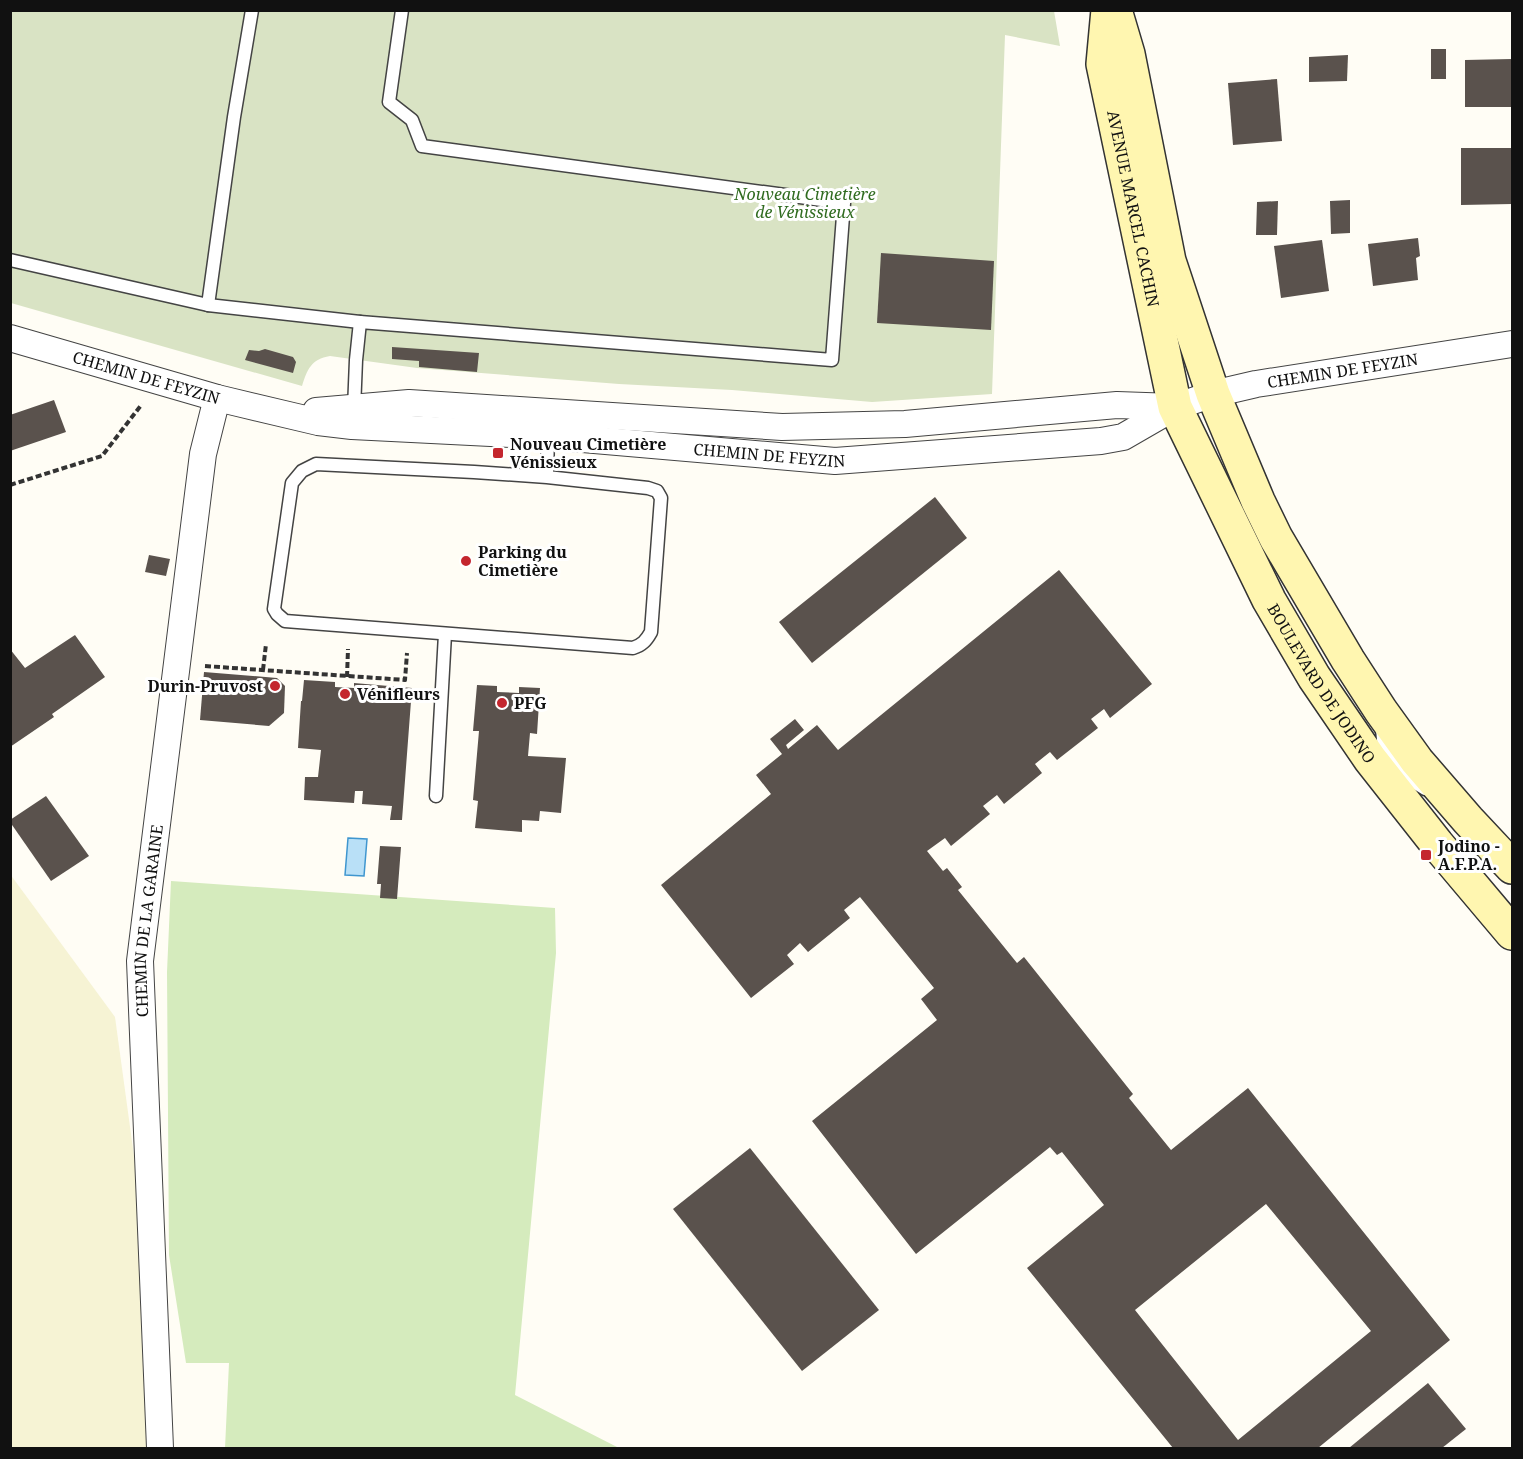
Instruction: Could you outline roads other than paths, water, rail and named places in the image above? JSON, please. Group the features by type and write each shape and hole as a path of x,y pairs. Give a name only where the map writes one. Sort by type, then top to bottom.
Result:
{"street":[{"name":"AVENUE MARCEL CACHIN","path":"1108,10 1103,64 1175,407"},
{"name":"AVENUE MARCEL CACHIN","path":"1115,10 1128,54 1169,261 1213,394"},
{"name":"CHEMIN DE FEYZIN","path":"10,338 217,398 318,422 353,416 549,424 782,427 905,424 1117,405 1175,407"},
{"name":"CHEMIN DE FEYZIN","path":"549,424 835,461 1101,441 1123,436 1175,407 1213,394 1256,384 1512,344"},
{"name":"BOULEVARD DE JODINO","path":"1213,394 1257,501 1348,660 1381,711 1417,760 1512,867"},
{"name":"CHEMIN DE LA GARAINE","path":"160,1449 140,961 203,454 217,398"},
{"name":"BOULEVARD DE JODINO","path":"1175,407 1269,600 1314,677 1377,754 1437,844 1512,933"}],"lane":[{"path":"208,305 234,117 252,10"},
{"path":"10,260 208,305 360,322 832,360 844,203 422,146 412,120 389,102 402,10"},
{"path":"353,416 360,322"},
{"path":"547,477 549,424"},
{"path":"316,464 547,477 648,488 657,491 661,498 651,632 641,645 633,648 285,621 274,609 292,483 302,471 316,464"},
{"path":"436,796 445,634"},
{"path":"1381,711 1377,754 1404,776 1431,793 1450,816 1468,820"}],"water":[{"path":"348,838 367,839 364,876 345,875"}],"place":[{"name":"Nouveau Cimetière Vénissieux","path":"498,453"},
{"name":"Parking du Cimetière","path":"466,561"},
{"name":"Durin-Pruvost","path":"275,686"},
{"name":"Vénifleurs","path":"345,694"},
{"name":"PFG","path":"502,703"},
{"name":"Jodino - A.F.P.A.","path":"1426,855"}],"park label":[{"name":"Nouveau Cimetière de Vénissieux","path":"805,203"}]}
